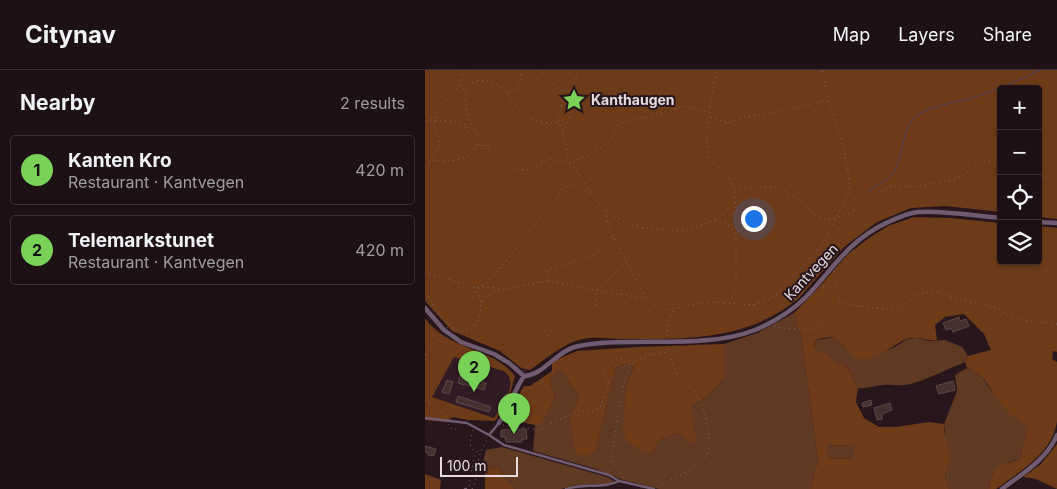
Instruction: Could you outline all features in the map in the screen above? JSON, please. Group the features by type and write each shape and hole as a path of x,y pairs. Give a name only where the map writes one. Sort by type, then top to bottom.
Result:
{"street":[{"name":"Kantvegen","path":"524,376 531,376 563,352 576,346 611,342 723,338 742,334 769,323 790,311 805,298 853,244 872,230 894,219 917,212 997,218"},
{"path":"1042,222 1057,223"},
{"path":"425,308 444,330 461,342 494,354 509,363 524,376 498,424"},
{"path":"1002,489 1041,459 1053,444 1057,435"}],"lane":[{"path":"425,418 467,423 503,445 609,476 619,481 653,489"},
{"path":"489,435 498,424"},
{"path":"566,489 574,486 599,488 613,486 619,481"}],"path":[{"path":"425,167 432,160 440,146 435,120 437,114 458,86 463,70"},
{"path":"507,92 516,89 520,83 523,70"},
{"path":"540,70 556,84 562,93 559,122 567,156 591,194 605,210 631,225 643,228 685,231 719,220 725,222 736,237"},
{"path":"563,133 570,115 571,96 577,70"},
{"path":"717,70 706,143 708,156 731,179 735,190 737,285 733,295 724,302"},
{"path":"481,306 485,298 491,293 505,288 540,282 550,282 647,300 662,310 724,302 728,304 753,305 766,301 778,293 821,245 849,191 849,176 840,133 828,100 823,70"},
{"path":"559,122 546,124 528,116 519,110 507,92 487,81 474,81 469,85 466,92 465,98 469,120 477,133 503,163 520,170 534,168 541,162 551,159 571,164 604,146 612,138 618,124 623,122 655,116 683,106 710,113"},
{"path":"458,86 466,92"},
{"path":"710,117 727,122 828,100"},
{"path":"430,120 437,114"},
{"path":"425,121 450,121 465,125 477,133"},
{"path":"465,125 477,145"},
{"path":"477,145 481,144 489,147"},
{"path":"432,160 461,159 476,149 477,145"},
{"path":"735,190 777,187 800,200 812,213 828,220 838,215 851,213 877,193 890,187 913,187 953,180 963,176 981,162 997,160"},
{"path":"1042,176 1057,181"},
{"path":"452,320 480,287 488,282 507,260 566,186 582,188 591,194"},
{"path":"713,221 735,201"},
{"path":"605,210 607,226 647,300"},
{"path":"550,282 547,270 595,254 604,248 613,236"},
{"path":"596,305 597,290 627,261"},
{"path":"753,305 769,323 777,327 804,330 820,327 828,320 839,303 834,266"},
{"path":"425,272 475,287 505,288"},
{"path":"425,292 445,321 458,330 469,330 475,326 479,319 481,306 478,290 475,287"},
{"path":"839,303 895,309 905,305 913,296 933,291 997,308 1009,316 1020,320 1057,324"},
{"path":"653,489 695,465 708,453 709,447 705,411 699,399 679,375 670,358 667,328 673,309"},
{"path":"524,376 524,369 541,353 549,342 545,330"},
{"path":"425,360 442,335"},
{"path":"620,368 643,358 669,352"},
{"path":"498,424 539,430 577,410 588,412 600,408 609,384 604,372 613,360 626,357 633,363"},
{"path":"627,482 612,458 626,375 633,363"},
{"path":"425,400 453,422"},
{"path":"448,421 448,427 456,429"},
{"path":"474,427 469,444 471,449 476,452"},
{"path":"473,489 476,482 478,461 489,435"},
{"path":"476,452 482,450"},
{"path":"466,489 476,452"}],"shaded area":[{"path":"425,70 1057,70 1057,219 1042,217 1042,85 997,85 997,212 945,206 911,208 877,222 844,247 799,298 759,323 716,335 694,337 671,339 583,339 562,348 530,370 521,368 500,351 452,331 425,301"},
{"path":"914,217 997,223 997,265 1042,265 1042,226 1057,228 1057,352 1053,351 1052,359 1057,362 1057,421 1049,443 1042,452 1025,468 996,489 989,489 993,471 998,466 1020,459 1027,428 1004,407 980,376 967,368 965,362 968,356 991,350 984,334 964,314 945,317 935,325 937,340 906,339 872,358 861,359 854,356 834,337 816,340 814,345 815,349 826,353 831,359 848,368 858,388 856,402 864,418 879,427 896,427 929,422 944,424 949,451 945,478 950,489 810,489 818,460 801,336 794,313 847,255 888,226","holes":["827,445 854,446 854,459 827,458"]},
{"path":"794,313 801,336 818,460 810,489 659,489 623,480 596,469 533,451 535,425 540,424 555,398 550,380 557,370 565,375 579,397 570,417 596,450 616,368 625,364 634,366 626,387 653,451 660,440 677,433 690,443 691,407 711,393 724,378 724,344 757,333"},
{"path":"425,318 446,337 495,359 515,376 508,401 494,421 468,420 453,417 446,422 425,420","holes":["454,357 504,371 510,381 509,393 506,394 505,401 494,418 432,397"]},
{"path":"836,337 841,339 843,345 865,359 895,347 907,339 916,338 929,341 945,340 962,347 968,356 965,362 911,384 858,388 848,368 830,359 826,353 815,349 816,340"},
{"path":"724,344 724,378 711,393 691,407 696,441 690,443 677,433 660,440 653,451 644,452 627,441 623,430 626,387 634,366 625,364 616,368 596,450 585,457 576,453 570,417 579,397 565,375 557,370 550,380 555,398 540,425 505,419 524,386 530,386 552,371 552,364 556,360 577,351"},
{"path":"453,357 504,371 509,375 511,382 509,393 506,394 505,401 494,418 432,397"},
{"path":"967,368 975,371 983,379 991,390 1023,421 1027,428 1020,459 1009,462 993,471 989,489 950,489 946,482 945,470 947,462 944,424 957,391 955,375"},
{"path":"1057,444 1057,489 1036,479 1023,477 1041,464"},
{"path":"827,445 855,446 854,459 827,458"},
{"path":"502,447 607,477 614,481 612,484 576,485 561,489 515,489 497,467 490,468 485,472 484,469 486,450"},
{"path":"497,467 515,489 485,489 485,472 490,468"},
{"path":"425,474 441,480 440,489 425,489"}],"building":[{"path":"959,317 960,321 966,319 969,326 953,332 951,328 946,330 943,323"},
{"path":"460,375 486,383 484,390 458,383"},
{"path":"447,380 453,382 449,394 442,392"},
{"path":"953,381 955,390 939,394 936,386"},
{"path":"458,396 491,407 489,412 456,402"},
{"path":"871,400 872,405 863,407 862,403"},
{"path":"890,403 892,410 882,414 882,419 877,420 874,408"},
{"path":"526,429 527,439 522,439 522,442 506,442 505,437 501,437 501,430"},
{"path":"425,446 436,449 433,456 425,452"}],"waterway":[{"path":"868,192 889,177 894,171 900,158 907,129 915,117 929,109 976,97 1040,70"}],"place":[{"name":"Kanthaugen","path":"574,100"},
{"name":"Telemarkstunet","path":"474,392"},
{"name":"Kanten Kro","path":"514,434"}]}
